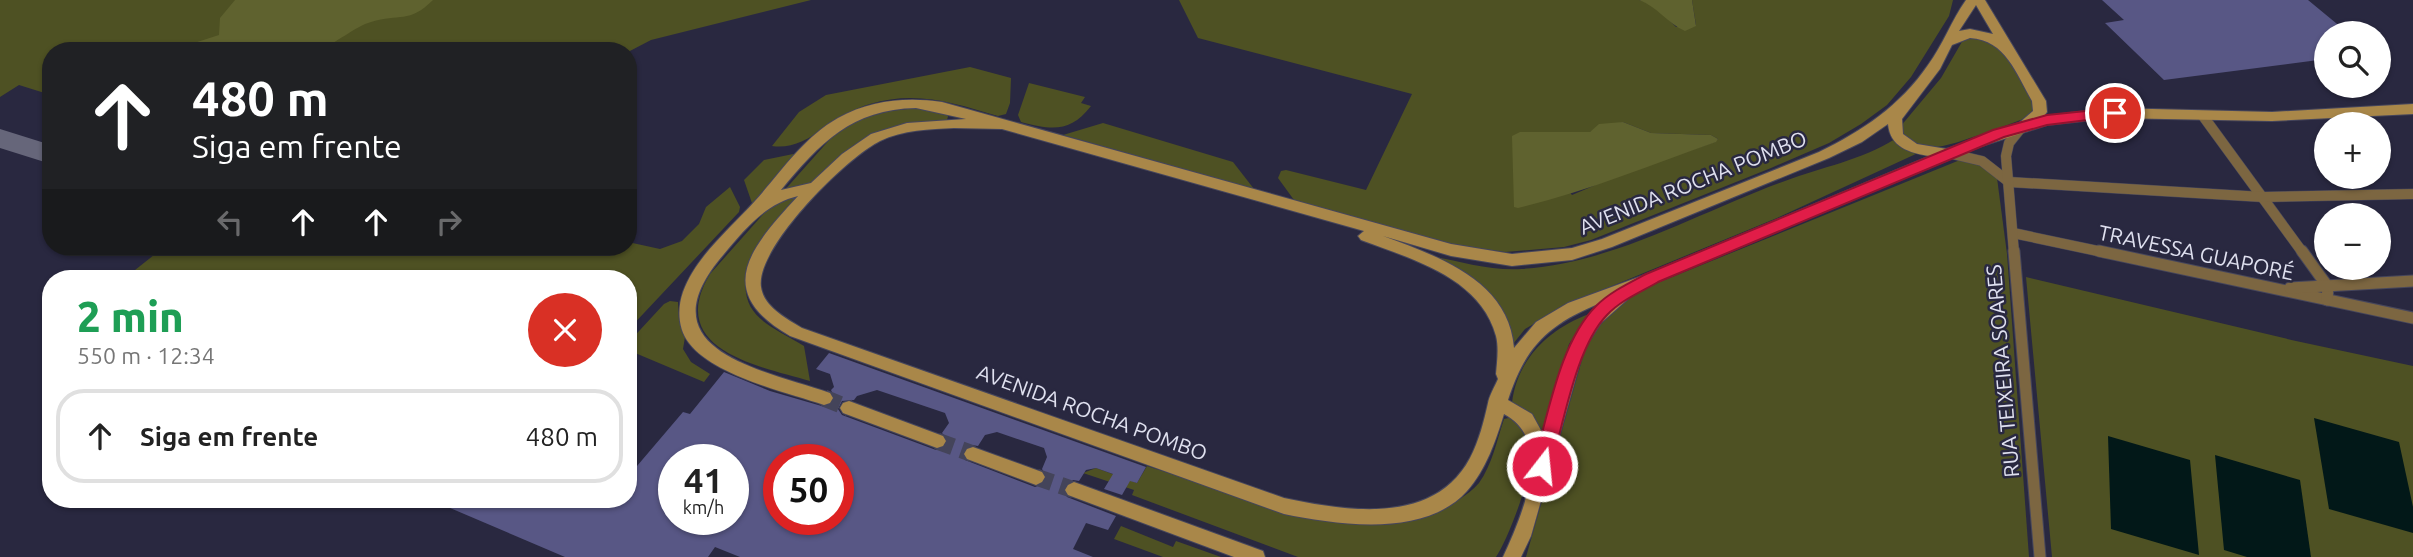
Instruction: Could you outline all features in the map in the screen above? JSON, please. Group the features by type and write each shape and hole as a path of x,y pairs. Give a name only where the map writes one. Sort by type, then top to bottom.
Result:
{"main road":[{"path":"1957,22 1960,0"},
{"path":"1957,22 1973,0"},
{"name":"RUA TEIXEIRA SOARES","path":"1979,0 2040,106 2037,116 2024,126"},
{"name":"AVENIDA ROCHA POMBO","path":"824,398 720,360 703,349 693,337 688,323 688,298 697,279 713,257 829,131 841,122 874,108 890,104 925,104 1472,255 1512,260 1553,258 1607,243 1857,139 1902,107 1935,66 1950,41 1957,22"},
{"path":"1950,41 1961,35 1977,33 2006,45"},
{"path":"1902,107 1894,127 1900,140 1920,150 1948,153"},
{"name":"AVENIDA ROCHA POMBO","path":"1002,124 930,124 886,133 853,150 816,187 768,244 754,265 755,296 761,306 780,324 815,339 1284,506 1345,517 1374,517 1404,514 1435,503 1458,488 1476,466 1504,379 1518,352 1543,325 1581,304 1652,278 1948,153 2024,126 2096,114 2287,117 2413,109"},
{"path":"761,204 791,192 816,187"},
{"path":"1276,203 1424,258 1461,278 1481,295 1499,322 1505,346 1504,379"},
{"name":"AVENIDA ROCHA POMBO","path":"1512,557 1522,536 1572,362 1583,337 1603,309 1652,278"},
{"path":"1496,403 1519,411 1530,423 1542,466"},
{"path":"849,408 937,441"},
{"path":"973,454 1036,477"},
{"path":"1074,491 1256,557"}],"street":[{"path":"2203,116 2328,287"},
{"name":"RUA TEIXEIRA SOARES","path":"2024,126 2013,136 2007,149 2040,557"},
{"path":"1948,153 1966,155 1986,162 2009,182 2263,197 2413,194"},
{"name":"TRAVESSA GUAPORÉ","path":"2013,233 2413,318"},
{"path":"2261,286 2312,288 2413,281"},
{"path":"2312,288 2313,293 2323,299 2328,287"}],"green space":[{"path":"0,0 811,0 651,40 637,47 637,42 42,42 42,92 19,85 0,97"},
{"path":"235,0 433,0 410,15 365,24 334,42 197,42 219,35 220,18"},
{"path":"1179,0 1639,0 1654,5 1676,27 1696,25 1692,0 1953,0 1949,16 1911,77 1887,105 1829,143 1591,240 1564,247 1505,252 1441,243 1294,200 1278,178 1281,171 1366,190 1412,94 1198,38","holes":["1623,122 1651,133 1711,135 1718,139 1572,195 1520,132 1590,132"]},
{"path":"1639,0 1692,0 1696,26 1685,31"},
{"path":"1978,37 1999,46 2035,97 2034,114 1948,145 1925,147 1915,144 1906,138 1900,127 1941,78 1963,40"},
{"path":"970,67 1011,78 1010,103 1006,114 998,116 919,98 887,100 858,109 797,143 772,146 799,112 826,95"},
{"path":"1029,83 1085,97 1081,103 1091,106 1076,121 1060,127 1042,127 1021,122 1018,115"},
{"path":"917,108 949,113 947,120 918,123 878,134 842,156 748,266 747,297 751,308 758,317 804,346 810,381 766,369 723,350 708,337 699,320 699,300 710,274 831,138 857,120 889,111"},
{"path":"1623,122 1651,133 1711,135 1718,139 1716,142 1593,186 1543,202 1514,207 1512,136 1520,132 1590,132 1599,124"},
{"path":"1103,123 1233,162 1254,189 1063,135"},
{"path":"1895,139 1918,153 1777,218 1566,305 1525,329 1513,344 1501,318 1432,256 1499,269 1556,265 1590,257 1623,247 1785,181 1855,158"},
{"path":"803,152 753,206 744,180 764,160"},
{"path":"1960,160 1986,166 1997,178 2007,254 2029,557 1526,557 1589,335 1618,306 1645,288"},
{"path":"730,187 740,207 739,212 637,320 637,270 135,270 153,256 637,256 637,244 660,249 682,241 699,224 706,207"},
{"path":"2026,277 2413,366 2413,557 2052,557"},
{"path":"670,301 678,302 679,320 685,337 683,349 691,362 710,374 704,382 637,354 637,333"},
{"path":"1589,314 1569,344 1542,435 1531,413 1512,403 1515,387 1528,359 1548,337 1574,320"},
{"path":"1513,417 1530,440 1530,465 1515,517 1496,557 1298,557 1132,495 1134,490 1083,473 1096,468 1137,483 1147,466 1271,503 1319,512 1367,517 1411,515 1449,505 1479,483 1491,460 1504,419"},
{"path":"1121,526 1173,547 1176,541 1221,557 1163,557 1114,539"}],"shaded area":[{"path":"2314,418 2399,442 2413,507 2413,533 2329,509"},
{"path":"2108,436 2190,460 2199,555 2111,529"},
{"path":"2215,455 2300,480 2311,557 2247,557 2224,550"}],"building":[{"path":"2102,0 2308,0 2333,21 2314,21 2314,61 2164,80 2105,23 2124,20"},
{"path":"829,353 1146,467 1137,483 1130,481 1122,495 1104,489 1113,474 1096,468 1086,470 1079,481 1073,480 1063,489 1067,497 1116,516 1108,530 1086,523 1073,549 1093,557 740,557 715,547 708,557 565,557 450,508 637,508 637,466 683,412 690,414 724,372 770,391 825,407 831,405 835,399 831,390 834,387 830,374 816,369","holes":["877,390 945,413 949,423 942,433 948,440 945,447 936,450 842,415 838,409 842,401 854,400 857,396","997,432 1044,448 1047,457 1042,469 1047,478 1043,484 1035,487 965,460 962,455 965,448 978,446 985,435"]}],"taxiway":[{"path":"0,138 42,152"}],"tunnel":[{"path":"824,398 849,408"},
{"path":"937,441 973,454"},
{"path":"1036,477 1074,490"}],"route":[{"path":"1542,466 1576,349 1592,322 1621,295 1652,278 1998,134 2047,120 2115,113"}]}
